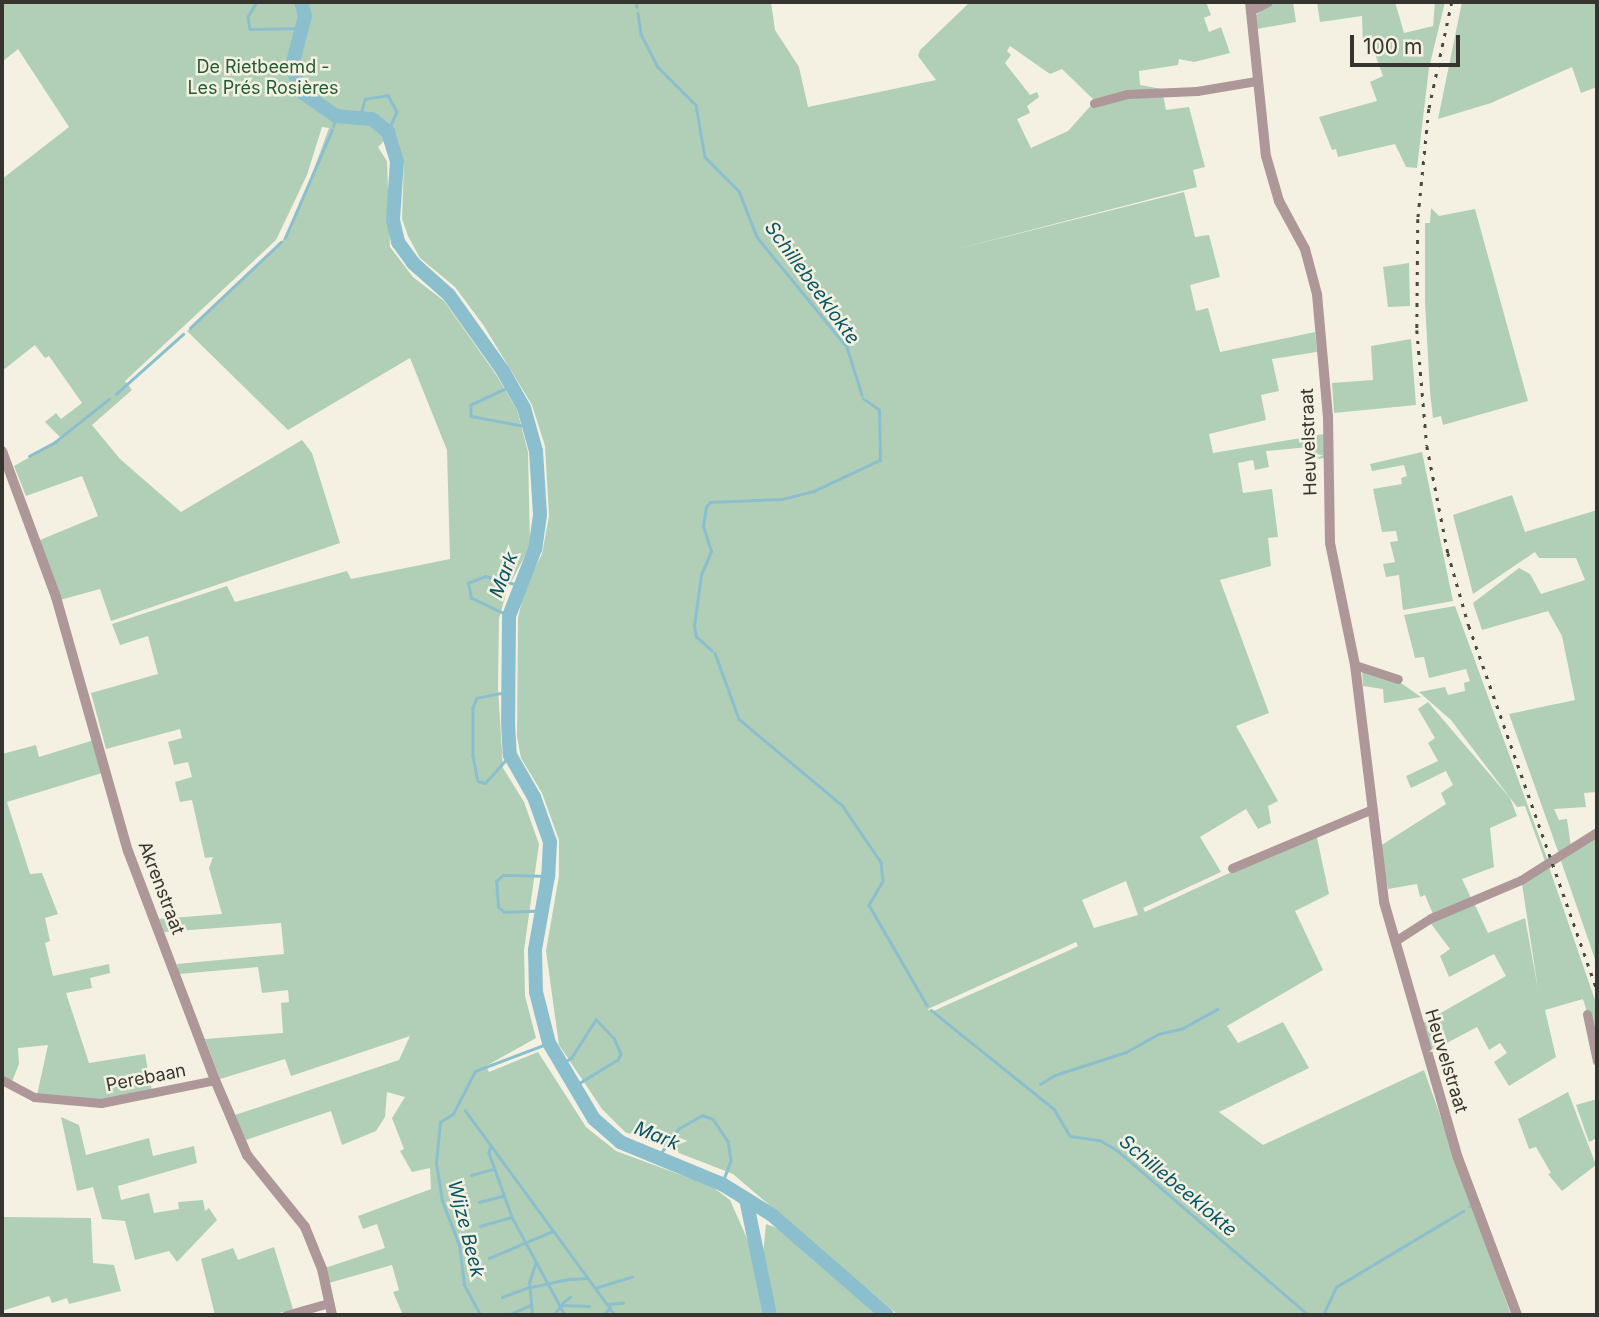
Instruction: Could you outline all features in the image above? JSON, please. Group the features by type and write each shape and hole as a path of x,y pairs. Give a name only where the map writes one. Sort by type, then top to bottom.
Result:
{"street":[{"path":"1250,6 1268,2"},
{"name":"Heuvelstraat","path":"1250,6 1256,81 1272,179 1305,249 1317,294 1328,417 1329,543 1355,665 1370,810 1382,891 1454,1146 1517,1315"},
{"path":"1094,103 1127,94 1197,91 1256,81"},
{"name":"Akrenstraat","path":"2,451 57,601 128,851 215,1080 247,1155 305,1227 332,1315"},
{"path":"1355,665 1398,679"},
{"path":"1232,868 1370,810"},
{"path":"1395,941 1431,918 1521,880 1597,832"},
{"path":"1587,1014 1597,1061"},
{"name":"Perebaan","path":"2,1080 34,1097 101,1103 215,1080"},
{"path":"286,1315 329,1303"}],"green space":[{"name":"De Rietbeemd - Les Prés Rosières","path":"2,2 771,2 775,30 799,67 808,107 936,80 918,56 920,50 970,2 1206,2 1211,15 1204,18 1209,32 1221,27 1230,53 1194,62 1179,59 1178,65 1139,71 1140,85 1162,89 1166,110 1189,107 1205,167 1193,170 1197,187 949,251 1184,192 1195,237 1209,235 1220,277 1190,285 1196,311 1208,308 1220,352 1315,332 1317,352 1272,359 1279,391 1261,395 1266,420 1209,434 1213,453 1324,434 1325,458 1315,459 1309,447 1266,451 1269,467 1255,470 1253,460 1238,463 1243,493 1272,489 1278,537 1268,538 1271,566 1220,580 1269,713 1236,726 1278,801 1268,806 1271,823 1258,829 1246,809 1200,837 1221,872 1143,908 1145,912 1316,833 1329,894 1295,911 1323,970 1227,1026 1238,1043 1283,1022 1309,1068 1219,1112 1263,1145 1424,1070 1511,1315 898,1315 733,1174 625,1132 602,1109 559,1045 546,951 559,876 559,840 542,793 521,758 517,737 518,618 525,587 542,554 549,516 545,446 532,405 484,326 455,287 420,258 408,236 402,219 404,161 392,133 378,147 387,161 390,247 413,277 444,301 497,376 517,410 528,452 530,546 507,590 499,619 498,688 503,768 524,802 539,844 524,950 525,996 536,1038 486,1066 489,1072 538,1052 586,1127 616,1151 711,1186 730,1200 749,1243 764,1315 403,1315 393,1292 399,1290 392,1265 329,1283 325,1268 385,1248 377,1224 363,1229 358,1216 431,1189 430,1168 412,1172 400,1151 404,1149 392,1118 405,1097 387,1092 385,1117 376,1131 342,1145 331,1111 246,1140 235,1115 399,1060 410,1036 291,1076 285,1059 220,1079 205,1039 283,1033 281,1003 289,1002 288,990 262,993 258,967 179,974 177,964 284,954 281,923 164,932 159,919 222,914 209,868 213,857 205,858 192,800 180,802 175,782 192,777 188,762 174,765 168,742 182,738 180,729 106,749 91,693 158,674 148,636 120,645 112,624 227,586 235,602 347,571 351,579 450,559 447,450 410,358 288,430 187,331 280,245 300,207 329,128 322,127 307,175 276,240 125,381 132,390 92,425 120,459 181,512 302,440 312,453 340,543 111,621 100,589 60,600 40,540 98,516 82,476 26,496 14,466 62,439 45,422 56,413 61,419 82,403 49,356 45,358 35,345 2,371 2,179 69,127 18,49 2,62","holes":["1010,46 1050,74 1062,69 1095,101 1068,131 1031,148 1017,119 1030,113 1027,106 1039,97 1037,92 1030,95 1005,63 1011,55 1007,51","1126,881 1138,915 1094,928 1082,900","1076,942 1078,946 931,1012 928,1009"]},
{"path":"1272,2 1293,2 1296,22 1257,29 1256,15"},
{"path":"1317,2 1395,2 1404,33 1433,26 1435,2 1445,2 1429,68 1417,168 1406,167 1395,144 1338,157 1336,149 1332,150 1319,117 1377,101 1370,82 1383,76 1371,43 1363,44 1362,16 1320,22"},
{"path":"1462,2 1597,2 1597,87 1581,93 1572,67 1491,103 1438,119"},
{"path":"1431,208 1439,216 1475,209 1528,401 1443,425 1441,416 1433,418 1425,303 1425,223 1430,223"},
{"path":"1409,263 1410,306 1388,307 1383,267"},
{"path":"1411,339 1416,405 1334,413 1332,383 1373,380 1371,346"},
{"path":"1422,452 1453,601 1403,610 1399,575 1386,577 1383,564 1395,562 1390,542 1398,541 1396,531 1382,532 1373,489 1402,484 1401,478 1407,476 1404,465 1372,471 1370,464"},
{"path":"1512,495 1525,532 1597,510 1597,792 1584,793 1586,807 1554,809 1559,820 1567,819 1571,847 1559,854 1509,714 1575,700 1562,636 1548,611 1482,630 1473,603 1519,568 1530,574 1541,594 1585,580 1576,558 1539,558 1535,552 1473,594 1453,515"},
{"path":"1455,606 1548,861 1546,864 1525,806 1517,807 1451,720 1419,692 1445,687 1448,695 1465,691 1464,683 1470,681 1466,669 1429,678 1424,657 1415,658 1404,615"},
{"path":"1362,669 1398,681 1421,697 1384,703 1383,689 1363,686"},
{"path":"1428,702 1510,798 1517,816 1490,828 1494,867 1462,879 1472,900 1433,914 1425,895 1420,897 1417,884 1388,889 1380,846 1446,804 1441,793 1453,785 1446,771 1411,788 1406,776 1438,761 1428,743 1435,738 1418,709"},
{"path":"94,740 102,773 7,802 30,874 42,873 58,914 45,918 50,941 45,943 53,976 109,964 110,973 90,978 92,988 66,993 89,1063 145,1054 152,1091 106,1100 37,1095 48,1045 18,1048 19,1064 11,1084 2,1077 2,754 36,745 39,757"},
{"path":"1597,836 1595,944 1597,965 1561,861"},
{"path":"1549,867 1597,1006 1597,1044 1583,999 1545,1010 1556,1057 1509,1086 1494,1062 1507,1053 1500,1043 1489,1050 1477,1027 1430,1052 1421,1024 1506,976 1494,954 1449,977 1440,956 1450,949 1429,921 1475,905 1488,933 1525,918 1538,989 1522,884"},
{"path":"1568,1092 1596,1165 1562,1191 1548,1174 1551,1173 1536,1147 1529,1149 1518,1119"},
{"path":"1597,1099 1597,1138 1589,1142 1576,1105"},
{"path":"61,1117 79,1125 86,1155 149,1138 153,1156 194,1146 197,1163 118,1186 121,1200 149,1193 154,1213 179,1209 178,1202 203,1200 205,1211 209,1208 217,1220 177,1262 169,1251 135,1260 125,1221 102,1219 93,1187 77,1191"},
{"path":"2,1217 91,1218 93,1263 114,1265 121,1291 69,1304 67,1298 52,1303 49,1296 2,1311"},
{"path":"766,1224 777,1228 879,1315 774,1315 763,1254"},
{"path":"274,1247 293,1309 273,1315 215,1315 201,1259 233,1248 238,1260"}],"waterway":[{"path":"257,2 248,17 250,29 302,28"},
{"name":"Mark","path":"301,2 305,16 292,66 300,91 336,116 372,119 388,132 397,161 393,220 398,242 413,263 449,295 503,371 524,408 536,451 540,515 535,549 509,616 508,722 510,755 534,797 550,842 548,876 535,950 536,992 549,1043 594,1119 620,1142 722,1184 772,1215 887,1315"},
{"name":"Schillebeeklokte","path":"636,2 637,7"},
{"name":"Schillebeeklokte","path":"638,13 641,34 658,67 696,105 705,157 739,191 757,237 847,347 862,395"},
{"path":"360,116 365,99 388,95 397,112 388,132"},
{"path":"333,126 337,116"},
{"path":"285,238 332,130"},
{"path":"190,328 281,242"},
{"path":"116,394 183,334"},
{"path":"512,386 471,405 471,416 530,427"},
{"path":"29,456 55,442 109,399"},
{"name":"Schillebeeklokte","path":"712,651 696,637 694,626 701,575 711,551 703,526 706,507 710,502 782,499 814,491 880,460 879,410 863,399"},
{"path":"509,616 471,598 468,583 485,576 519,585"},
{"name":"Schillebeeklokte","path":"715,653 739,719 842,805 881,862 883,881 869,905 927,1005"},
{"path":"509,692 477,698 473,708 473,756 478,781 485,783 510,755"},
{"path":"542,911 504,912 498,907 496,881 503,875 548,876"},
{"path":"1040,1084 1055,1075 1126,1052 1158,1034 1183,1028 1217,1009"},
{"name":"Schillebeeklokte","path":"931,1010 1054,1109 1070,1136 1100,1140 1118,1151 1309,1315"},
{"path":"559,1065 571,1058 596,1019 614,1038 621,1054 618,1060 572,1088"},
{"name":"Wijze Beek","path":"480,1315 464,1285 459,1245 442,1201 436,1163 440,1122 453,1114 475,1071 549,1043"},
{"path":"465,1110 615,1315"},
{"path":"658,1157 678,1129 702,1115 713,1119 728,1141 731,1161 722,1184"},
{"path":"491,1145 489,1153 512,1217 565,1315"},
{"path":"471,1175 494,1169"},
{"path":"479,1202 503,1196"},
{"name":"Mark","path":"746,1199 770,1315"},
{"path":"1323,1315 1336,1287 1463,1211"},
{"path":"480,1226 512,1217"},
{"path":"489,1258 553,1231"},
{"path":"532,1315 529,1283 535,1264"},
{"path":"595,1288 632,1277"},
{"path":"570,1279 587,1278"},
{"path":"531,1287 568,1279"},
{"path":"502,1297 529,1287"},
{"path":"562,1303 570,1297"},
{"path":"607,1304 623,1303"},
{"path":"508,1315 530,1305"},
{"path":"559,1305 589,1306"},
{"path":"553,1315 560,1307"},
{"path":"603,1315 610,1308"}],"railway":[{"path":"1452,2 1429,109 1418,219 1417,330 1427,446 1448,553 1469,626 1597,990"}]}
